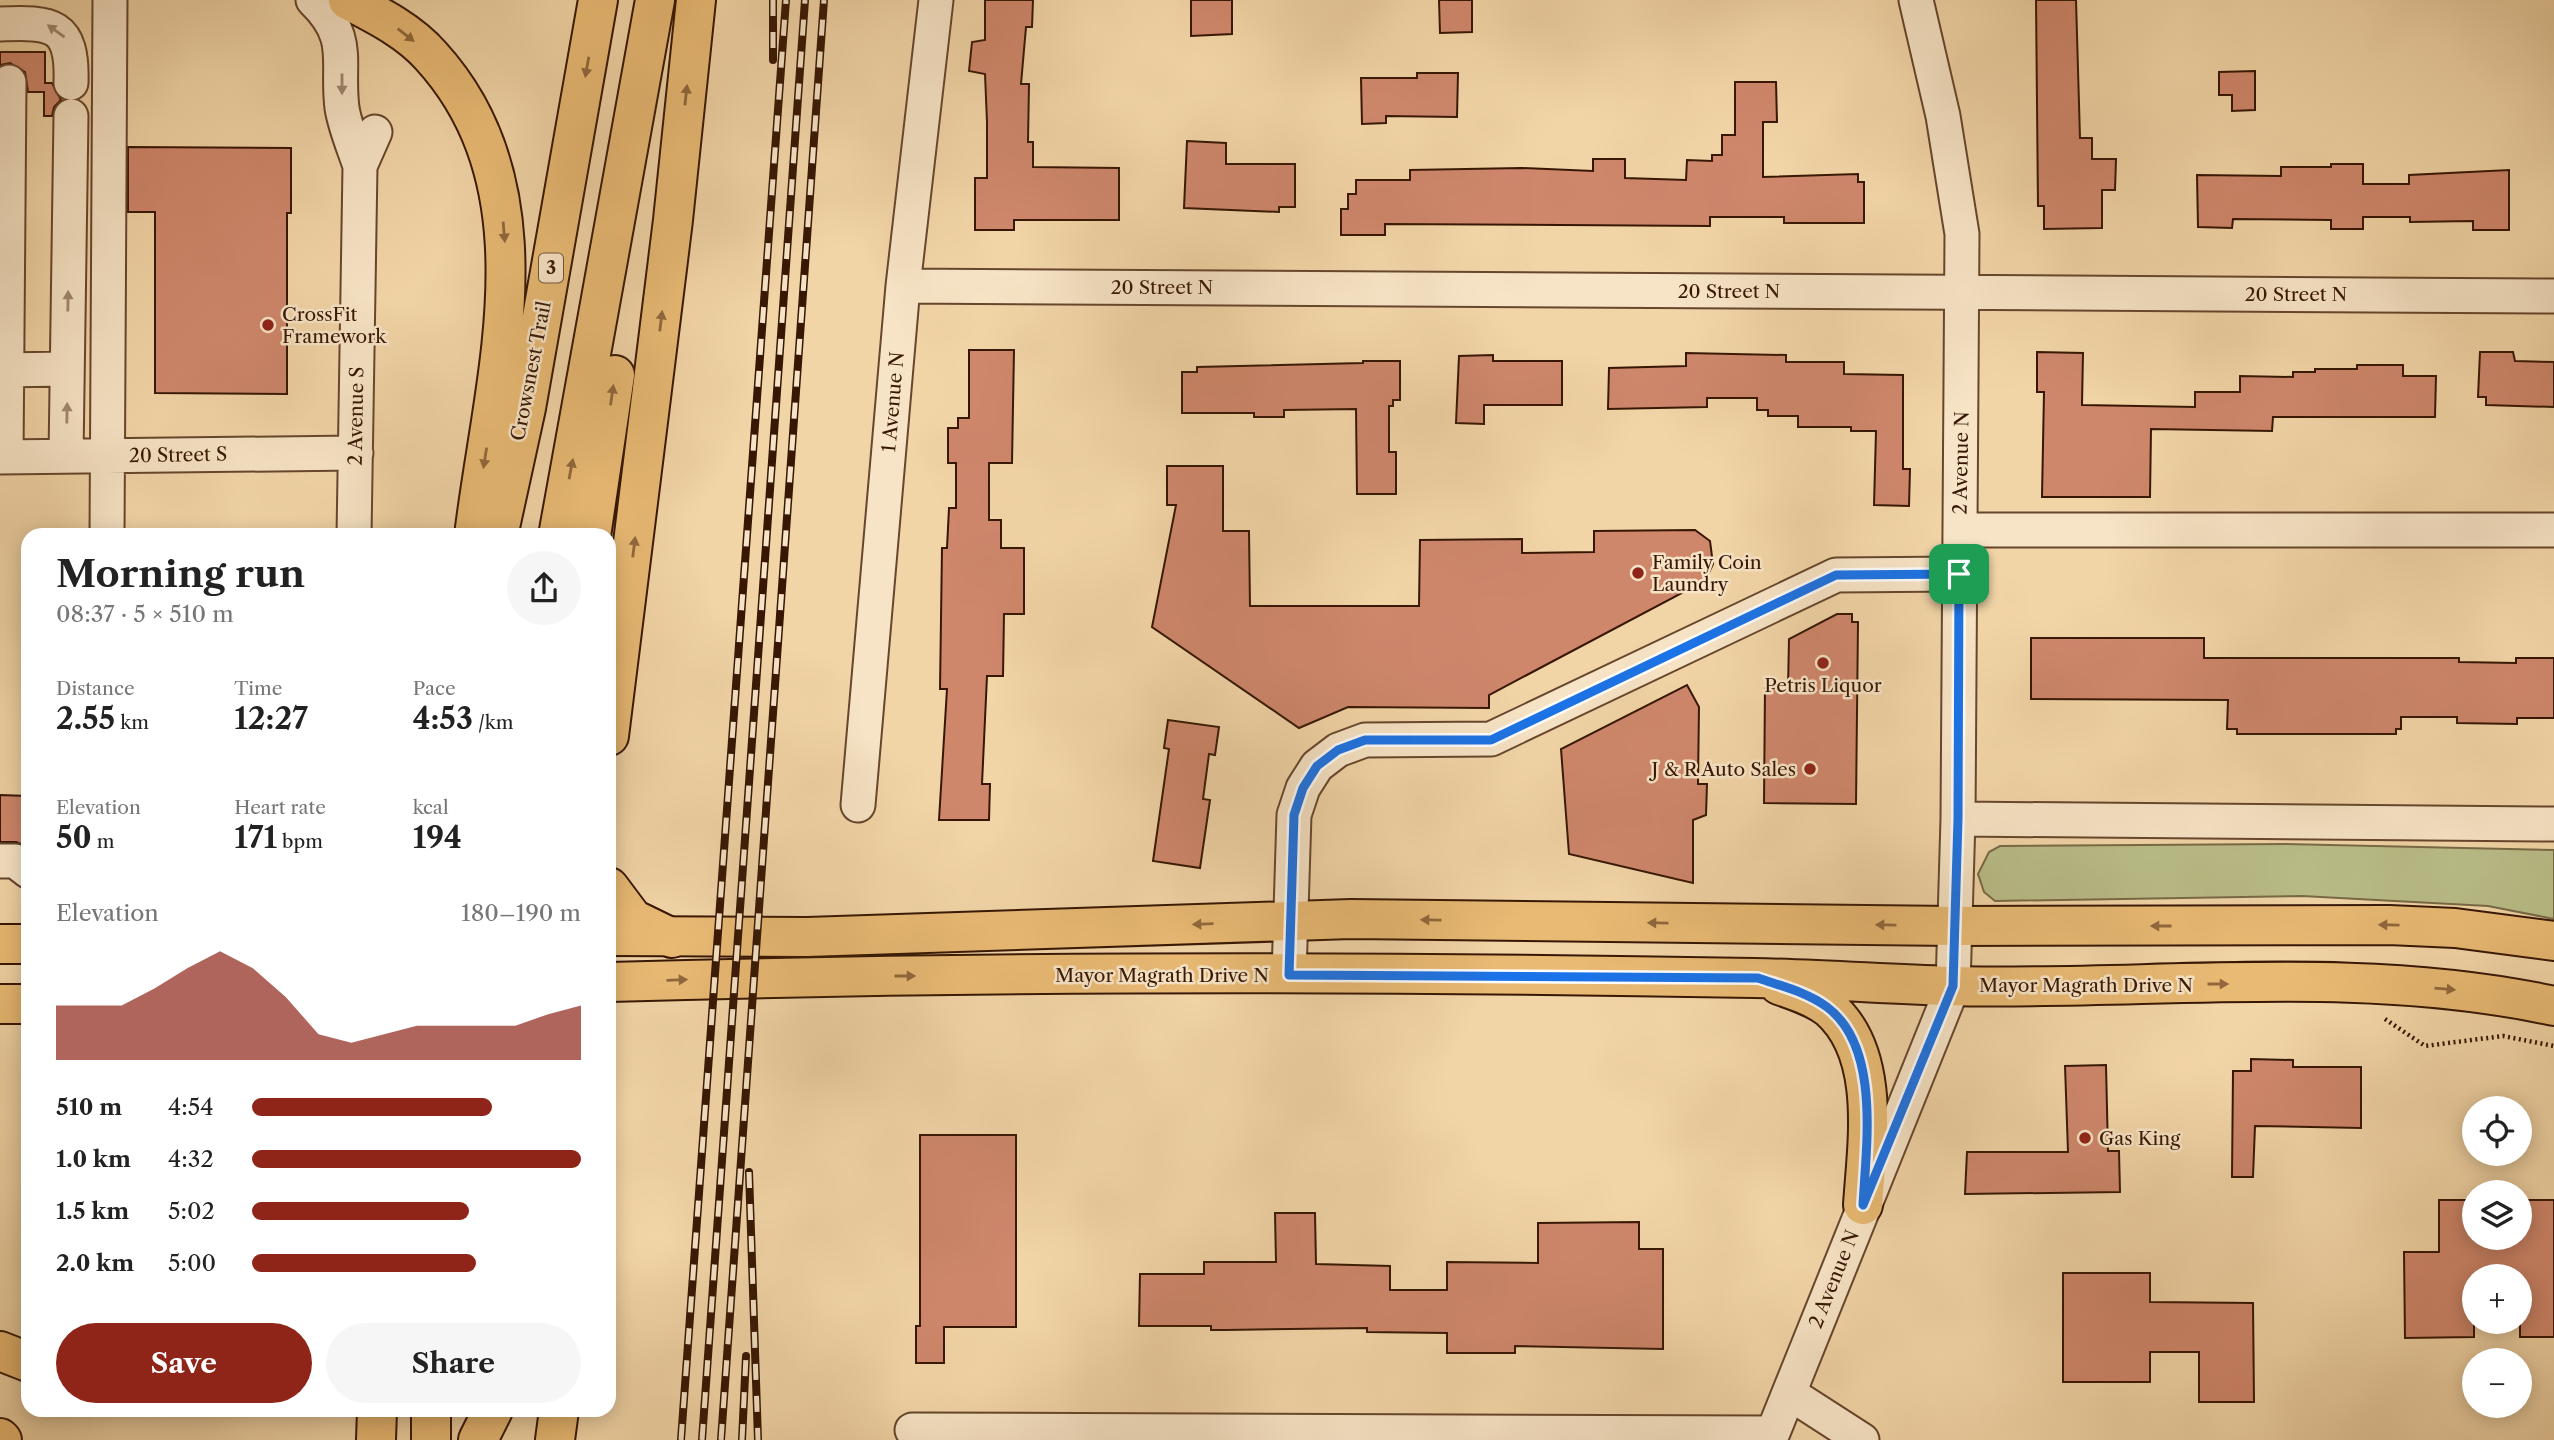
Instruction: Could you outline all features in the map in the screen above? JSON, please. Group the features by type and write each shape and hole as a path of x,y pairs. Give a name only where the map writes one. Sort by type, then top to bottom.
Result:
{"main road":[{"path":"348,0 402,31 431,55 476,121 499,186 507,263 506,318 475,528"},
{"name":"Crowsnest Trail","path":"500,528 526,408 598,0"},
{"path":"559,528 657,0"},
{"path":"592,528 630,270 657,0"},
{"path":"616,680 673,220 696,0"},
{"path":"616,896 633,919 672,938"},
{"path":"616,936 797,937 1351,919 1954,926 2389,925 2468,929 2554,941"},
{"path":"0,944 21,944"},
{"name":"Mayor Magrath Drive N","path":"616,982 789,977 1289,975 1758,978 1953,986 2374,983 2500,994 2554,1006"},
{"path":"1758,978 1805,994 1828,1007 1838,1018 1860,1057 1866,1091 1867,1128 1863,1205"},
{"path":"0,1004 21,1004"},
{"path":"0,1351 21,1359"},
{"path":"430,1440 431,1417"},
{"path":"478,1440 490,1417"},
{"path":"555,1440 558,1417"}],"street":[{"path":"107,528 110,0"},
{"path":"313,0 327,14 342,45 342,108 360,166"},
{"name":"1 Avenue N","path":"858,805 904,286 936,0"},
{"name":"2 Avenue N","path":"1771,1436 1953,986 1958,819 1964,292 1962,234 1952,164 1916,0"},
{"path":"0,24 43,23 57,29 65,37 70,54 71,83"},
{"path":"3,457 9,82"},
{"path":"66,456 71,116"},
{"name":"2 Avenue S","path":"354,528 360,166 375,132"},
{"name":"20 Street N","path":"904,286 2554,296"},
{"path":"4,370 67,369"},
{"name":"20 Street S","path":"3,457 356,453"},
{"path":"1960,530 2554,530"},
{"path":"1289,975 1294,815 1303,788 1317,766 1338,750 1365,740 1491,740 1836,575 1959,574"},
{"path":"1958,819 2554,824"},
{"path":"1788,1393 1862,1440"},
{"path":"912,1430 1771,1436"}],"path":[{"path":"2383,1018 2425,1046 2503,1036 2554,1046"}],"green space":[{"path":"2284,844 2554,850 2554,919 2488,906 2302,896 1995,901 1984,892 1978,874 1989,852 2000,846"}],"building":[{"path":"985,0 1033,0 1032,27 1026,27 1021,84 1029,84 1028,142 1033,142 1033,167 1119,168 1119,220 1014,220 1014,230 975,230 975,178 987,178 987,122 985,74 969,71 972,42 985,40"},
{"path":"1191,0 1232,0 1232,34 1191,36"},
{"path":"1439,0 1472,0 1472,32 1440,33"},
{"path":"2036,0 2076,0 2080,138 2092,138 2092,159 2116,159 2115,190 2102,190 2102,228 2044,229 2044,206 2038,206"},
{"path":"0,52 45,52 45,83 52,83 61,100 54,107 52,116 44,116 44,92 28,92 25,72 10,63 0,65"},
{"path":"2255,71 2255,110 2232,111 2232,95 2219,95 2219,72"},
{"path":"1417,73 1458,73 1457,117 1386,116 1386,123 1362,124 1361,78 1417,78"},
{"path":"1735,82 1776,82 1777,122 1763,122 1763,177 1858,174 1858,182 1864,182 1864,223 1784,223 1784,217 1710,217 1710,226 1385,224 1385,235 1341,235 1341,209 1348,209 1348,194 1356,194 1356,180 1410,180 1410,170 1522,168 1593,171 1593,159 1625,159 1625,178 1686,180 1687,160 1712,161 1712,155 1722,155 1722,135 1735,135"},
{"path":"1187,141 1226,143 1226,164 1295,164 1295,207 1279,207 1279,212 1184,208"},
{"path":"128,147 291,148 291,213 287,213 287,394 155,393 155,212 128,212"},
{"path":"2331,164 2363,164 2363,184 2409,184 2409,175 2509,170 2509,230 2473,230 2473,221 2410,222 2410,217 2363,217 2363,229 2331,229 2331,220 2233,219 2232,228 2198,227 2197,175 2281,176 2281,167 2331,167"},
{"path":"969,350 1014,350 1012,463 989,463 989,520 1001,520 1001,548 1024,548 1024,614 1004,614 1003,676 987,676 982,784 990,784 989,820 939,820 947,689 940,689 942,548 947,548 949,508 956,508 956,463 948,463 948,428 958,428 958,418 969,418"},
{"path":"2037,352 2083,353 2082,405 2195,407 2195,392 2240,392 2240,376 2293,377 2293,372 2315,372 2315,369 2403,365 2403,376 2436,376 2435,417 2273,417 2272,431 2151,429 2150,497 2042,497 2044,392 2037,392"},
{"path":"2480,352 2513,352 2515,361 2554,362 2554,407 2486,405 2486,397 2478,397"},
{"path":"1686,353 1786,355 1786,362 1844,362 1844,374 1903,375 1903,469 1910,469 1909,506 1874,505 1876,431 1851,431 1851,427 1798,427 1798,416 1768,416 1768,410 1757,410 1757,398 1707,398 1707,407 1608,409 1609,368 1686,366"},
{"path":"1493,355 1493,361 1562,361 1562,405 1484,405 1484,424 1456,423 1459,356"},
{"path":"1400,361 1400,400 1393,400 1393,406 1389,406 1389,452 1396,452 1396,494 1357,494 1356,409 1284,410 1284,417 1254,417 1254,413 1182,413 1182,372 1197,372 1197,367"},
{"path":"1167,466 1223,466 1223,531 1249,531 1250,606 1419,606 1420,540 1522,539 1522,553 1594,552 1594,531 1695,530 1710,541 1713,564 1707,577 1699,584 1489,695 1489,708 1348,707 1299,728 1152,627 1176,505 1167,505"},
{"path":"1837,614 1852,614 1852,622 1858,622 1856,804 1764,803 1765,688 1788,688 1789,639"},
{"path":"2031,638 2204,638 2204,658 2459,658 2459,662 2516,663 2516,658 2554,658 2554,718 2517,718 2517,724 2457,723 2457,717 2401,717 2401,729 2396,729 2396,734 2237,734 2237,729 2227,729 2228,700 2031,699"},
{"path":"1687,685 1699,707 1698,784 1707,784 1706,815 1693,820 1693,883 1569,854 1561,749"},
{"path":"1168,720 1219,727 1215,755 1209,754 1203,799 1210,800 1200,868 1153,861 1169,749 1164,748"},
{"path":"0,795 21,796 21,844 0,842"},
{"path":"2251,1059 2293,1060 2293,1067 2361,1067 2361,1128 2255,1126 2253,1177 2232,1177 2233,1071 2251,1071"},
{"path":"2106,1065 2108,1151 2119,1151 2120,1192 1965,1194 1967,1152 2068,1152 2065,1066"},
{"path":"920,1135 1016,1135 1016,1327 944,1327 944,1363 916,1363 916,1326 920,1326"},
{"path":"2439,1200 2462,1200 2462,1250 2532,1250 2532,1200 2554,1200 2554,1337 2520,1337 2520,1334 2532,1334 2532,1264 2462,1264 2462,1334 2474,1334 2474,1337 2405,1338 2404,1252 2439,1252"},
{"path":"1275,1213 1315,1213 1316,1264 1390,1266 1390,1290 1447,1290 1447,1262 1538,1263 1538,1223 1639,1222 1639,1249 1663,1249 1663,1349 1515,1346 1515,1353 1447,1353 1447,1333 1367,1332 1367,1328 1211,1330 1211,1326 1139,1326 1140,1274 1204,1274 1204,1262 1276,1262"},
{"path":"2063,1273 2150,1273 2150,1302 2253,1303 2254,1402 2199,1402 2199,1352 2150,1352 2150,1382 2063,1382"}],"railway":[{"path":"773,0 773,60"},
{"path":"681,1440 786,0"},
{"path":"702,1440 805,0"},
{"path":"721,1440 824,0"},
{"path":"749,1172 758,1440"},
{"path":"742,1440 746,1356"}],"place":[{"name":"CrossFit Framework","path":"268,325"},
{"name":"Family Coin Laundry","path":"1638,573"},
{"name":"Petris Liquor","path":"1823,663"},
{"name":"J & R Auto Sales","path":"1810,769"},
{"name":"Gas King","path":"2085,1138"}],"route":[{"path":"1959,574 1958,819 1953,986 1863,1205 1867,1128 1866,1091 1860,1057 1838,1018 1828,1007 1805,994 1758,978 1289,975 1294,815 1303,788 1317,766 1338,750 1365,740 1491,740 1836,575 1959,574"}]}
